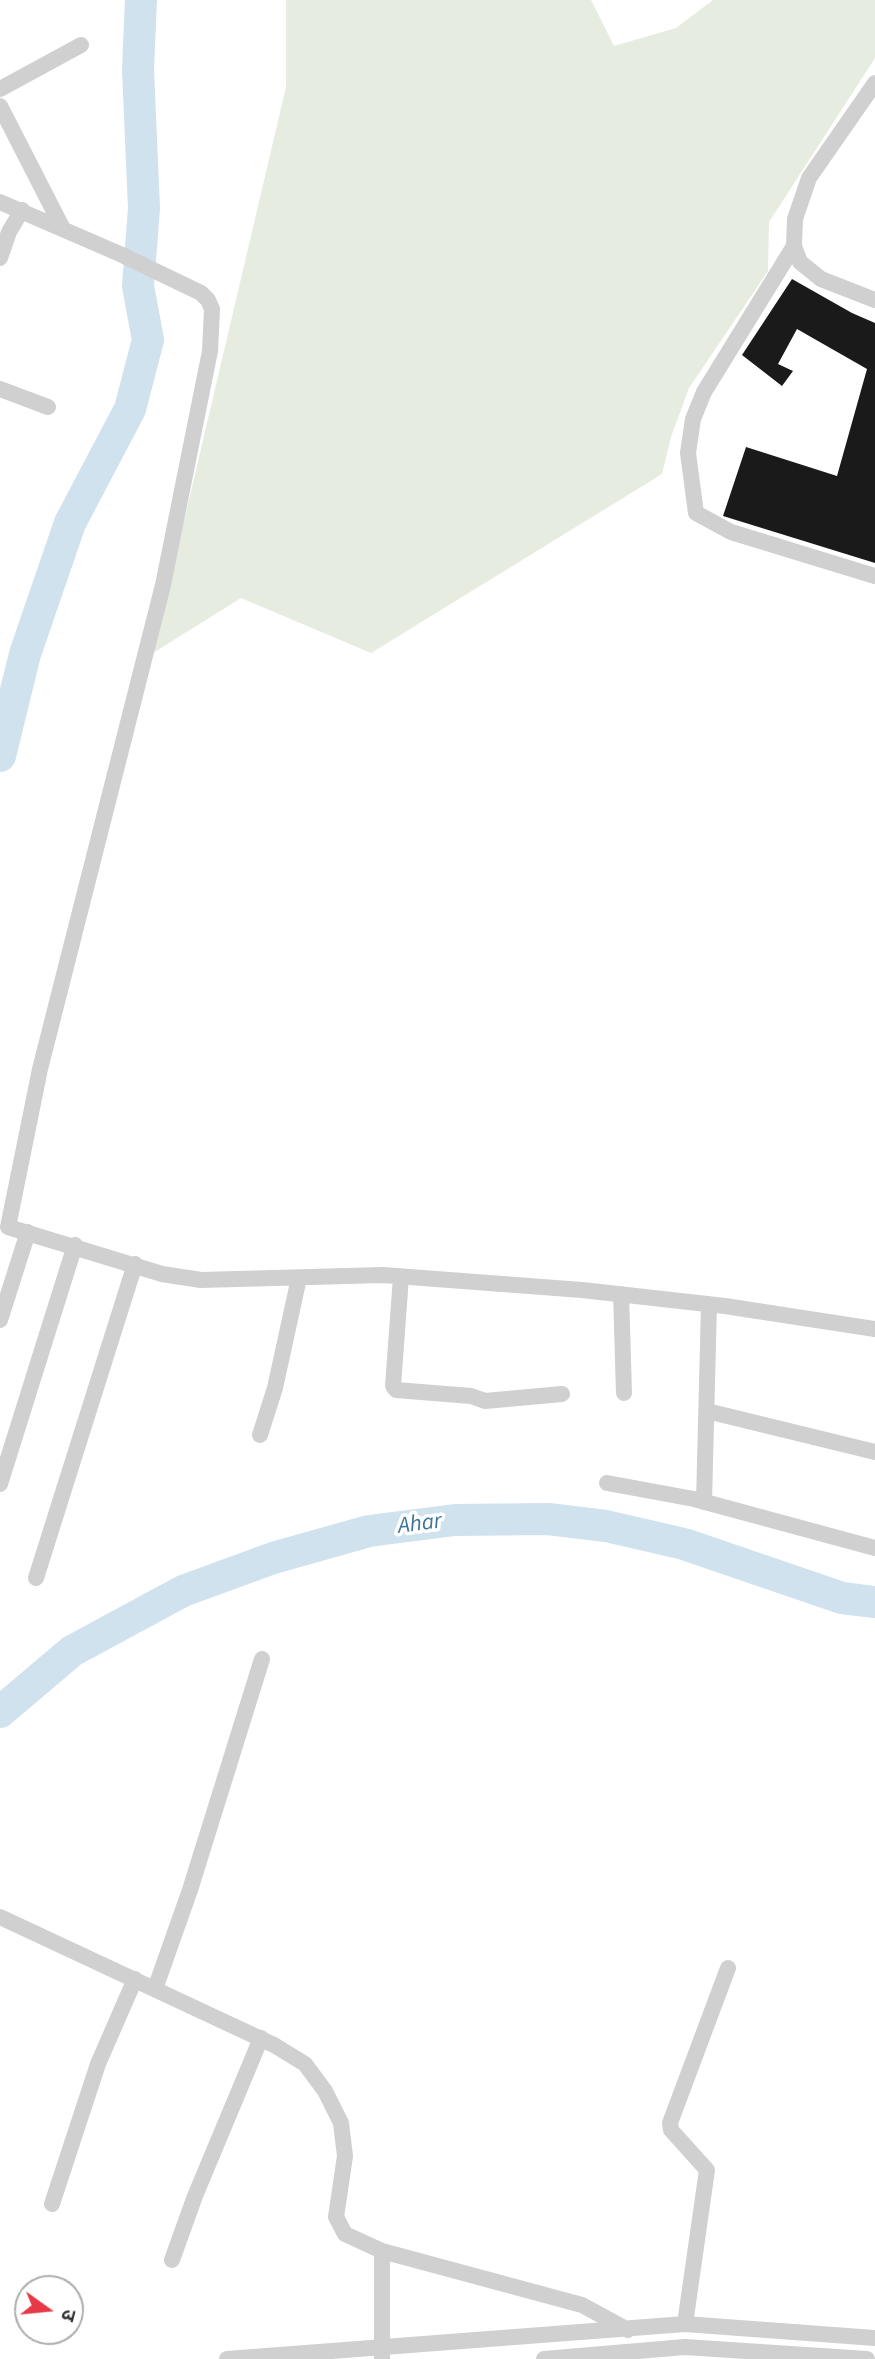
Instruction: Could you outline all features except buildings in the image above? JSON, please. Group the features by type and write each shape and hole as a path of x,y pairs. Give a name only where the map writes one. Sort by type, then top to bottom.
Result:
{"street":[{"path":"0,89 81,45"},
{"path":"875,83 808,178 795,219 794,246 800,262 821,279 875,300"},
{"path":"0,106 63,229"},
{"path":"0,202 120,254 201,293 212,309 210,351 163,585 40,1069 4,1229 28,1232 75,1245 162,1274 201,1280 401,1277 621,1294 709,1304 875,1329"},
{"path":"0,258 9,232 22,210"},
{"path":"794,246 704,392 692,419 688,453 696,513 732,532 875,576"},
{"path":"0,389 48,407"},
{"path":"0,1320 28,1232"},
{"path":"0,1485 75,1245"},
{"path":"36,1578 135,1264"},
{"path":"401,1277 393,1386 396,1390 471,1396 485,1401 562,1394"},
{"path":"260,1434 275,1388 299,1278"},
{"path":"621,1294 624,1392"},
{"path":"704,1502 709,1304"},
{"path":"707,1411 875,1452"},
{"path":"607,1483 704,1502 875,1548"},
{"path":"155,1989 190,1890 262,1659"},
{"path":"0,1917 261,2038 305,2064 325,2091 341,2123 345,2157 336,2217 345,2234 382,2251 582,2305 628,2330"},
{"path":"684,2324 707,2170 671,2130 670,2123 728,1968"},
{"path":"52,2204 98,2064 135,1979"},
{"path":"172,2260 195,2196 261,2038"},
{"path":"382,2251 382,2353"},
{"path":"227,2359 382,2353 684,2324 875,2337"},
{"path":"544,2359 674,2353 867,2359"}],"shaded area":[{"path":"286,0 591,0 614,46 676,28 713,0 875,0 875,58 769,222 768,271 689,388 671,437 662,474 371,653 241,598 153,653 286,87"}],"waterway":[{"path":"0,756 25,654 70,523 130,409 148,340 138,286 144,208 138,70 141,0"},
{"name":"Ahar","path":"0,1712 72,1651 183,1591 273,1558 369,1531 455,1520 548,1519 606,1526 684,1544 842,1598 875,1602"}]}
